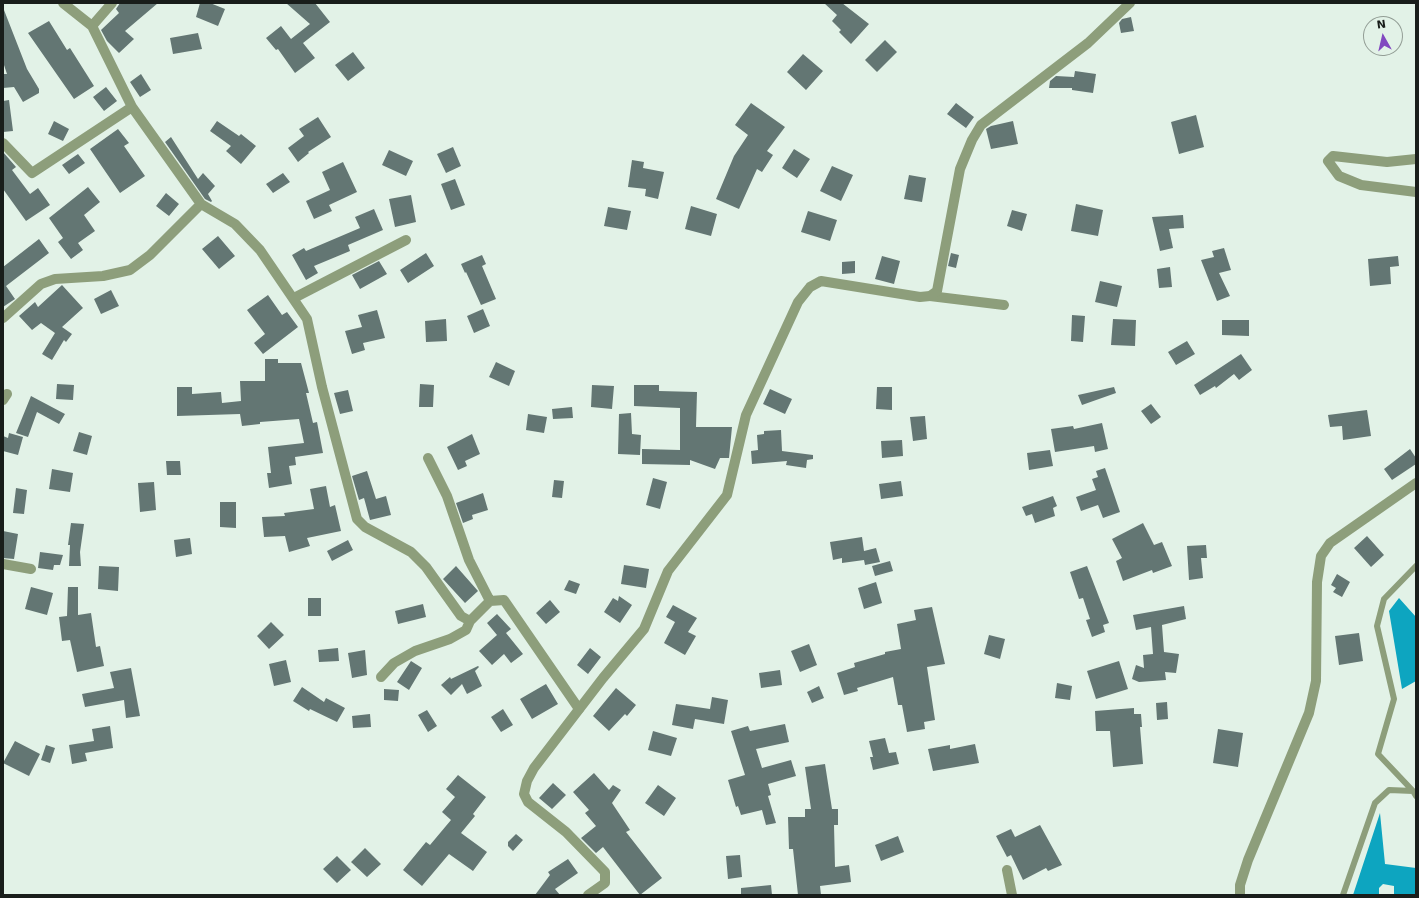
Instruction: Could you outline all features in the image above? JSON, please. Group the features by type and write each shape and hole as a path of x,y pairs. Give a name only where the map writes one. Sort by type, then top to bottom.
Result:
{"street":[{"path":"62,3 92,26 132,107 201,204 236,224 260,250 307,319 322,387 357,519 365,527 411,552 426,567 461,616 470,621"},
{"path":"92,26 112,3"},
{"path":"930,296 937,291 960,169 972,140 981,125 1088,43 1130,3"},
{"path":"3,142 32,173 132,107"},
{"path":"1416,159 1387,162 1334,156 1328,161 1338,176 1361,184 1416,192"},
{"path":"3,318 42,284 55,279 103,276 130,270 150,255 201,204"},
{"path":"294,298 406,240"},
{"path":"588,895 605,883 605,872 566,832 528,802 524,794 527,781 534,768 644,629 668,571 727,495 746,415 798,302 810,287 821,281 920,298 930,296 1004,306"},
{"path":"428,458 447,496 469,560 490,601"},
{"path":"1240,895 1240,885 1248,860 1309,714 1316,682 1317,582 1321,556 1330,543 1416,483"},
{"path":"3,564 31,569"},
{"path":"381,677 394,663 415,651 450,639 466,630 470,621 490,601 504,600 579,710"},
{"path":"1007,870 1012,895"}],"lane":[{"path":"1414,793 1378,754 1394,699 1377,626 1384,599 1416,566"},
{"path":"1343,895 1375,803 1389,790 1414,793"}],"water":[{"path":"1399,598 1416,617 1416,681 1402,689 1389,611"},
{"path":"1380,813 1385,864 1416,868 1416,895 1394,895 1394,886 1383,884 1379,888 1379,895 1353,895"}],"building":[{"path":"120,3 158,3 125,31 134,39 119,53 107,41 101,30 119,13 116,9"},
{"path":"200,3 210,3 225,9 218,26 196,17"},
{"path":"286,3 315,3 330,22 303,43 315,58 295,73 278,49 276,50 266,38 281,26 291,39 310,24"},
{"path":"824,3 842,3 869,24 851,44 839,32 841,30 832,21 837,15"},
{"path":"4,10 27,69 39,89 39,93 23,102 14,87 3,88 3,74 7,74 3,62"},
{"path":"1131,17 1134,31 1121,33 1119,23 1122,19"},
{"path":"49,21 67,50 70,48 94,86 74,99 28,33"},
{"path":"198,33 202,49 173,54 170,38"},
{"path":"885,40 897,52 877,72 865,60"},
{"path":"353,52 365,68 348,81 335,65"},
{"path":"803,54 823,71 806,90 787,72"},
{"path":"1075,71 1096,74 1093,93 1072,90 1072,88 1049,88 1050,81 1056,76 1074,77"},
{"path":"141,74 151,90 140,97 130,82"},
{"path":"106,87 117,101 104,111 93,97"},
{"path":"9,100 13,131 3,132 3,101"},
{"path":"751,103 785,127 767,151 773,155 762,172 757,169 739,209 716,199 734,156 748,135 735,125"},
{"path":"956,103 974,117 966,128 947,114"},
{"path":"1196,115 1204,147 1179,154 1171,122"},
{"path":"318,117 331,137 308,152 309,153 298,162 288,148 304,136 299,129"},
{"path":"54,121 69,129 63,141 48,134"},
{"path":"217,121 239,136 241,134 256,146 241,164 226,151 231,146 210,131"},
{"path":"1013,121 1018,144 991,149 986,129 991,126"},
{"path":"118,129 129,143 124,146 145,176 120,193 90,149"},
{"path":"171,137 198,179 203,173 215,186 208,194 212,201 211,202 205,199 165,142"},
{"path":"453,147 461,166 446,173 437,154"},
{"path":"794,149 810,159 797,178 782,168"},
{"path":"389,150 413,161 406,176 382,165"},
{"path":"3,152 16,167 12,170 30,194 38,188 50,205 26,221 3,189"},
{"path":"78,154 85,163 69,174 62,165"},
{"path":"632,160 644,162 643,168 664,172 658,199 645,196 646,189 628,187"},
{"path":"343,162 357,192 329,205 332,211 314,219 306,201 330,190 322,172"},
{"path":"832,166 853,175 841,201 820,191"},
{"path":"283,173 290,182 273,193 266,184"},
{"path":"909,175 926,178 922,202 904,199"},
{"path":"455,179 465,205 451,210 441,184"},
{"path":"88,187 100,202 84,215 95,231 78,243 83,250 71,259 58,242 63,238 49,218"},
{"path":"166,193 179,204 169,216 156,206"},
{"path":"411,195 416,222 395,227 389,199"},
{"path":"1076,204 1103,210 1098,236 1071,231"},
{"path":"691,206 717,214 711,236 685,229"},
{"path":"608,207 631,211 627,230 604,226"},
{"path":"374,209 383,230 348,245 350,251 314,266 318,273 306,280 292,255 304,248 306,251 360,228 355,217"},
{"path":"1012,210 1027,214 1022,231 1007,226"},
{"path":"808,211 837,220 830,241 801,232"},
{"path":"1183,215 1184,228 1169,229 1173,248 1160,251 1152,217"},
{"path":"218,236 235,256 219,269 202,249"},
{"path":"39,239 49,253 6,286 15,299 3,307 3,267"},
{"path":"1224,248 1231,270 1219,273 1230,296 1217,301 1201,260 1214,257 1212,251"},
{"path":"426,253 434,266 408,283 400,270"},
{"path":"951,253 959,255 956,268 948,266"},
{"path":"482,255 486,264 482,266 496,299 481,305 461,264"},
{"path":"882,256 900,261 894,284 875,279"},
{"path":"1398,256 1399,266 1390,267 1391,284 1370,286 1368,259"},
{"path":"379,261 387,274 360,289 352,275"},
{"path":"855,261 855,273 842,274 842,262"},
{"path":"1170,267 1172,287 1159,288 1157,269"},
{"path":"1100,281 1122,286 1117,307 1095,302"},
{"path":"62,285 83,308 62,327 72,334 66,342 64,340 52,360 42,354 55,333 41,323 32,330 19,316 35,302 38,307"},
{"path":"111,290 119,306 101,314 94,299"},
{"path":"268,295 282,315 287,312 298,327 263,354 254,343 265,334 247,310"},
{"path":"483,309 490,326 474,333 467,316"},
{"path":"377,310 385,338 363,343 365,350 352,354 345,331 362,327 358,315"},
{"path":"1072,315 1085,316 1083,342 1071,341"},
{"path":"446,319 447,341 426,342 425,321"},
{"path":"1113,319 1136,320 1135,346 1111,345"},
{"path":"1222,320 1249,320 1249,336 1222,335"},
{"path":"1187,341 1195,354 1176,365 1168,352"},
{"path":"1241,354 1252,370 1239,380 1234,374 1216,388 1215,386 1200,395 1194,385"},
{"path":"265,359 278,359 278,363 301,363 309,393 306,393 313,423 317,422 323,453 295,457 296,465 289,466 292,484 269,488 267,473 271,473 268,447 304,443 299,419 260,422 260,424 242,426 240,414 177,416 177,387 192,387 192,394 221,392 222,403 241,401 240,381 265,381"},
{"path":"496,362 515,371 509,386 489,377"},
{"path":"57,384 74,385 73,400 56,399"},
{"path":"420,384 434,385 433,407 419,407"},
{"path":"592,385 614,386 612,409 591,407"},
{"path":"634,385 659,385 659,391 697,392 696,427 732,427 729,458 720,458 715,469 690,460 690,465 642,464 642,449 680,450 680,408 634,406"},
{"path":"877,387 892,387 892,410 876,409"},
{"path":"1114,387 1116,393 1082,405 1078,395"},
{"path":"770,389 792,399 785,414 763,404"},
{"path":"348,390 353,411 340,414 334,393"},
{"path":"31,396 65,414 59,424 37,412 28,437 16,433"},
{"path":"1151,404 1161,417 1151,424 1141,411"},
{"path":"572,407 573,418 553,419 552,409"},
{"path":"1367,410 1371,436 1343,440 1342,426 1330,427 1328,415"},
{"path":"631,413 632,434 641,435 640,455 618,454 619,414"},
{"path":"528,414 547,417 544,433 526,430"},
{"path":"925,416 927,439 913,441 910,417"},
{"path":"1102,423 1108,449 1095,452 1094,446 1055,452 1051,429 1073,426 1074,429"},
{"path":"781,430 782,451 813,455 813,459 807,460 806,468 786,465 787,461 752,464 751,451 758,450 757,435 764,434 764,431"},
{"path":"79,432 92,436 87,455 73,451"},
{"path":"9,433 23,437 18,455 3,451 3,436 8,438"},
{"path":"472,434 480,454 465,461 467,466 458,470 447,447"},
{"path":"902,440 903,456 882,458 881,441"},
{"path":"1410,449 1416,458 1416,464 1392,480 1384,469"},
{"path":"1050,450 1053,466 1029,470 1027,453"},
{"path":"166,461 180,461 181,475 167,475"},
{"path":"1105,468 1120,512 1103,518 1098,505 1081,511 1076,497 1096,490 1092,479 1098,477 1096,471"},
{"path":"52,469 73,473 70,492 49,489"},
{"path":"367,471 376,499 386,496 391,515 370,520 364,498 359,500 352,476"},
{"path":"653,478 667,482 660,509 646,505"},
{"path":"554,480 564,481 562,498 552,497"},
{"path":"901,481 903,496 881,499 879,484"},
{"path":"154,482 156,510 140,512 138,483"},
{"path":"326,486 330,507 335,505 341,531 307,538 310,546 289,552 285,536 264,537 262,517 285,516 284,513 314,509 310,489"},
{"path":"16,488 27,490 24,514 13,513"},
{"path":"483,493 488,510 472,515 473,519 463,523 456,503"},
{"path":"1053,496 1057,506 1053,508 1055,516 1035,523 1032,514 1026,516 1022,507"},
{"path":"220,502 236,502 236,528 220,527"},
{"path":"71,523 84,524 80,552 81,566 69,566 70,545 68,545"},
{"path":"1143,523 1154,545 1162,542 1172,566 1153,573 1152,570 1123,581 1116,561 1122,558 1112,539"},
{"path":"3,531 18,534 14,559 3,558"},
{"path":"1367,536 1384,555 1371,567 1354,548"},
{"path":"862,537 864,551 876,548 880,562 865,565 864,560 842,563 842,558 833,560 830,542"},
{"path":"190,538 192,554 176,557 174,540"},
{"path":"348,540 353,550 332,561 327,551"},
{"path":"1206,545 1207,558 1201,558 1203,578 1189,580 1187,546"},
{"path":"40,552 63,555 60,565 54,565 53,570 38,568"},
{"path":"890,561 893,571 875,576 872,566"},
{"path":"624,565 649,569 646,588 621,584"},
{"path":"99,566 119,567 118,591 98,589"},
{"path":"456,566 478,591 465,603 443,579"},
{"path":"1087,566 1109,623 1103,625 1105,632 1092,637 1086,620 1090,619 1083,598 1079,599 1070,572"},
{"path":"1337,574 1350,582 1342,597 1333,592 1336,588 1331,585"},
{"path":"569,580 580,584 576,594 564,590"},
{"path":"876,582 882,603 864,609 858,588"},
{"path":"31,587 53,593 47,615 25,609"},
{"path":"68,587 78,587 78,615 91,613 96,647 100,646 104,666 77,672 70,640 62,641 59,617 67,616"},
{"path":"619,596 632,605 620,623 604,612 613,598 618,601"},
{"path":"308,598 321,598 321,616 308,616"},
{"path":"550,600 560,612 546,624 536,613"},
{"path":"423,604 426,617 398,624 395,611"},
{"path":"673,605 697,618 688,632 696,636 685,655 664,643 675,622 666,617"},
{"path":"1184,606 1186,619 1162,625 1164,652 1179,654 1176,673 1165,672 1166,680 1139,682 1132,679 1136,665 1144,668 1143,655 1153,654 1151,627 1136,630 1133,615"},
{"path":"932,607 945,664 927,667 935,720 924,722 925,729 907,732 902,705 898,705 893,677 857,688 858,691 844,695 837,673 855,667 854,663 885,654 885,652 901,649 897,624 916,620 914,610"},
{"path":"497,614 511,629 506,633 523,654 511,663 504,654 492,665 479,651 497,635 487,623"},
{"path":"271,622 284,635 269,649 257,636"},
{"path":"1359,633 1363,661 1339,665 1335,636"},
{"path":"989,635 1005,639 1000,659 984,654"},
{"path":"809,644 817,665 800,672 791,651"},
{"path":"338,648 339,661 319,662 318,650"},
{"path":"590,648 601,657 588,674 577,665"},
{"path":"365,650 367,675 352,678 348,653"},
{"path":"286,660 291,682 274,686 269,664"},
{"path":"411,661 422,668 409,690 397,682"},
{"path":"1119,661 1128,689 1096,699 1087,671"},
{"path":"478,666 479,667 475,671 482,686 467,694 462,684 451,695 441,685 450,677 451,679"},
{"path":"131,668 140,716 126,718 124,700 85,707 82,694 114,688 110,672"},
{"path":"780,670 782,685 761,688 759,673"},
{"path":"1057,683 1072,686 1070,700 1055,698"},
{"path":"546,684 558,704 532,719 520,699"},
{"path":"819,686 824,698 812,703 807,692"},
{"path":"302,687 324,702 326,698 345,708 337,722 310,709 309,711 293,701"},
{"path":"616,688 636,705 627,716 625,714 609,731 593,716"},
{"path":"384,689 399,690 398,701 384,700"},
{"path":"712,697 728,700 724,724 695,719 693,729 672,725 676,704 710,709"},
{"path":"1167,702 1168,719 1157,720 1156,703"},
{"path":"1134,708 1134,714 1141,714 1142,727 1140,727 1143,764 1113,767 1110,731 1096,731 1095,711"},
{"path":"503,709 513,725 501,732 491,717"},
{"path":"427,710 437,726 428,732 418,715"},
{"path":"370,714 371,727 353,728 352,716"},
{"path":"785,724 789,742 756,749 762,768 791,760 796,776 768,784 771,795 768,796 776,823 766,825 762,810 741,815 738,806 736,807 728,780 745,775 731,731 748,726 750,731"},
{"path":"110,726 113,748 85,753 87,761 72,764 69,745 94,741 92,729"},
{"path":"1218,729 1243,733 1238,767 1213,763"},
{"path":"653,731 677,738 671,756 648,750"},
{"path":"885,738 889,753 896,752 899,764 873,770 870,757 873,757 869,741"},
{"path":"15,741 40,754 29,776 3,763"},
{"path":"975,744 979,763 933,771 928,749 950,745 950,749"},
{"path":"46,745 55,748 50,763 41,760"},
{"path":"825,764 832,809 838,809 838,825 834,825 835,867 849,865 851,882 820,886 821,895 798,895 793,849 789,849 788,817 805,817 805,809 811,809 805,767"},
{"path":"594,773 609,790 613,785 621,790 612,803 630,830 626,832 662,878 640,895 603,847 596,853 581,838 596,826 585,813 589,810 573,792"},
{"path":"458,775 486,797 473,814 475,816 461,833 487,852 473,871 449,854 422,886 403,870 426,842 430,845 451,820 442,812 455,797 446,789"},
{"path":"553,783 566,795 552,809 539,798"},
{"path":"658,785 676,798 664,816 645,803"},
{"path":"1040,825 1062,865 1048,871 1046,868 1023,880 1011,855 1007,857 996,836 1011,829 1015,837"},
{"path":"516,834 523,840 513,851 508,846 508,842"},
{"path":"898,836 904,852 881,861 875,845"},
{"path":"365,848 381,864 367,877 351,862"},
{"path":"740,855 742,877 728,879 726,856"},
{"path":"337,856 351,870 337,883 323,869"},
{"path":"568,859 578,873 555,889 560,895 535,895 550,875 548,872"},
{"path":"771,885 772,895 741,895 741,888"}]}
